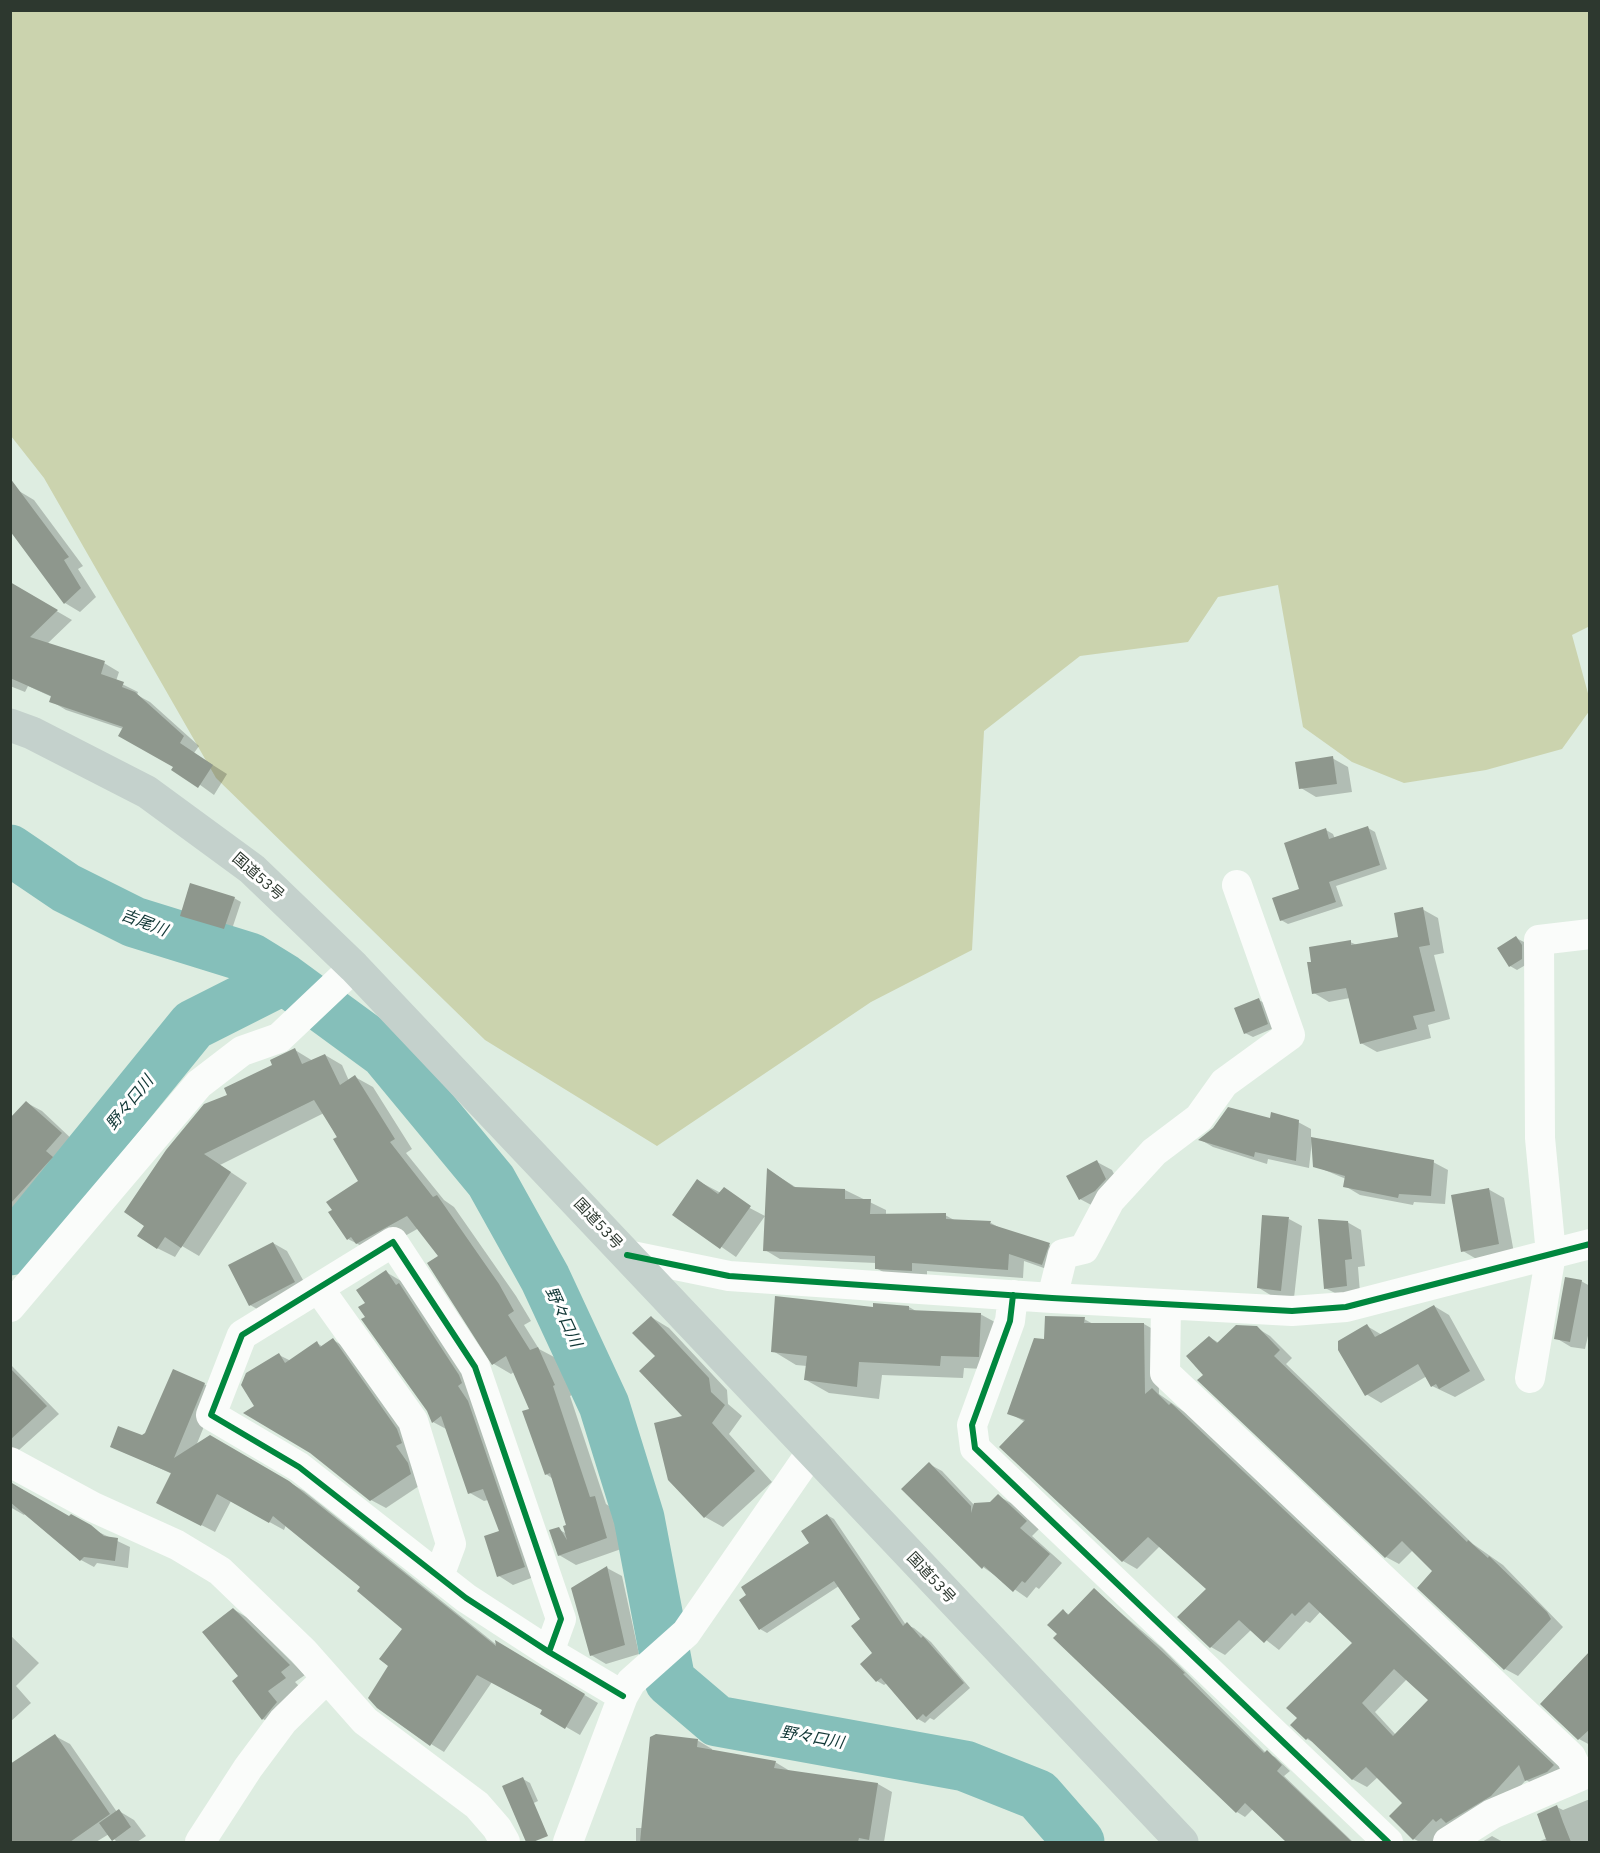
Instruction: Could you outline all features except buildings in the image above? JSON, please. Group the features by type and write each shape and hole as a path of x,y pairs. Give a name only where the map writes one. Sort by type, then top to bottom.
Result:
{"highway":[{"name":"国道53号","path":"10,725 32,733 147,792 252,869 342,977 627,1255 1182,1842"}],"street":[{"path":"1052,1299 1063,1254 1084,1249 1110,1200 1154,1152 1199,1118 1224,1083 1290,1035 1237,885"},
{"path":"1530,1378 1551,1254 1540,1138 1539,940 1590,934"},
{"path":"10,1306 199,1084 226,1062 243,1052 279,1038 342,977"},
{"path":"549,1652 561,1619 475,1367 393,1242 242,1335 211,1415 299,1467 466,1598 549,1652 627,1689"},
{"path":"627,1255 729,1276 1052,1299 1292,1311 1346,1308 1590,1244"},
{"path":"319,1289 413,1421 451,1544 439,1576"},
{"path":"1013,1295 1010,1321 972,1425 975,1448 1388,1842"},
{"path":"1166,1305 1165,1372 1572,1757 1585,1774 1492,1814 1448,1842"},
{"path":"568,1842 627,1689 686,1634 812,1452"},
{"path":"10,1462 93,1507 177,1545 220,1571 327,1678 365,1720 477,1805 497,1828 505,1842"},
{"path":"200,1842 248,1768 283,1721 327,1678"}],"green space":[{"path":"11,11 1589,11 1590,626 1572,635 1589,697 1590,710 1562,749 1486,770 1404,783 1352,762 1303,727 1278,585 1218,597 1188,642 1080,656 984,731 972,950 871,1002 657,1146 485,1040 216,778 44,478 11,436"}],"waterway":[{"name":"野々口川","path":"10,850 66,888 134,922 250,958 284,979 385,1053 491,1181 545,1278 604,1405 639,1518 670,1681 717,1721 965,1766 1038,1795 1079,1842"},
{"name":"野々口川","path":"10,1250 193,1025 284,979"}],"cycle path":[{"path":"549,1652 561,1619 475,1367 393,1242 242,1335 211,1415 299,1467 466,1598 549,1652 623,1696"},
{"path":"627,1255 729,1276 1052,1298 1292,1311 1346,1307 1590,1244"},
{"path":"1013,1295 1010,1321 972,1425 975,1448 1388,1842"}],"water label":[{"name":"吉尾川","path":"144,923"}]}
